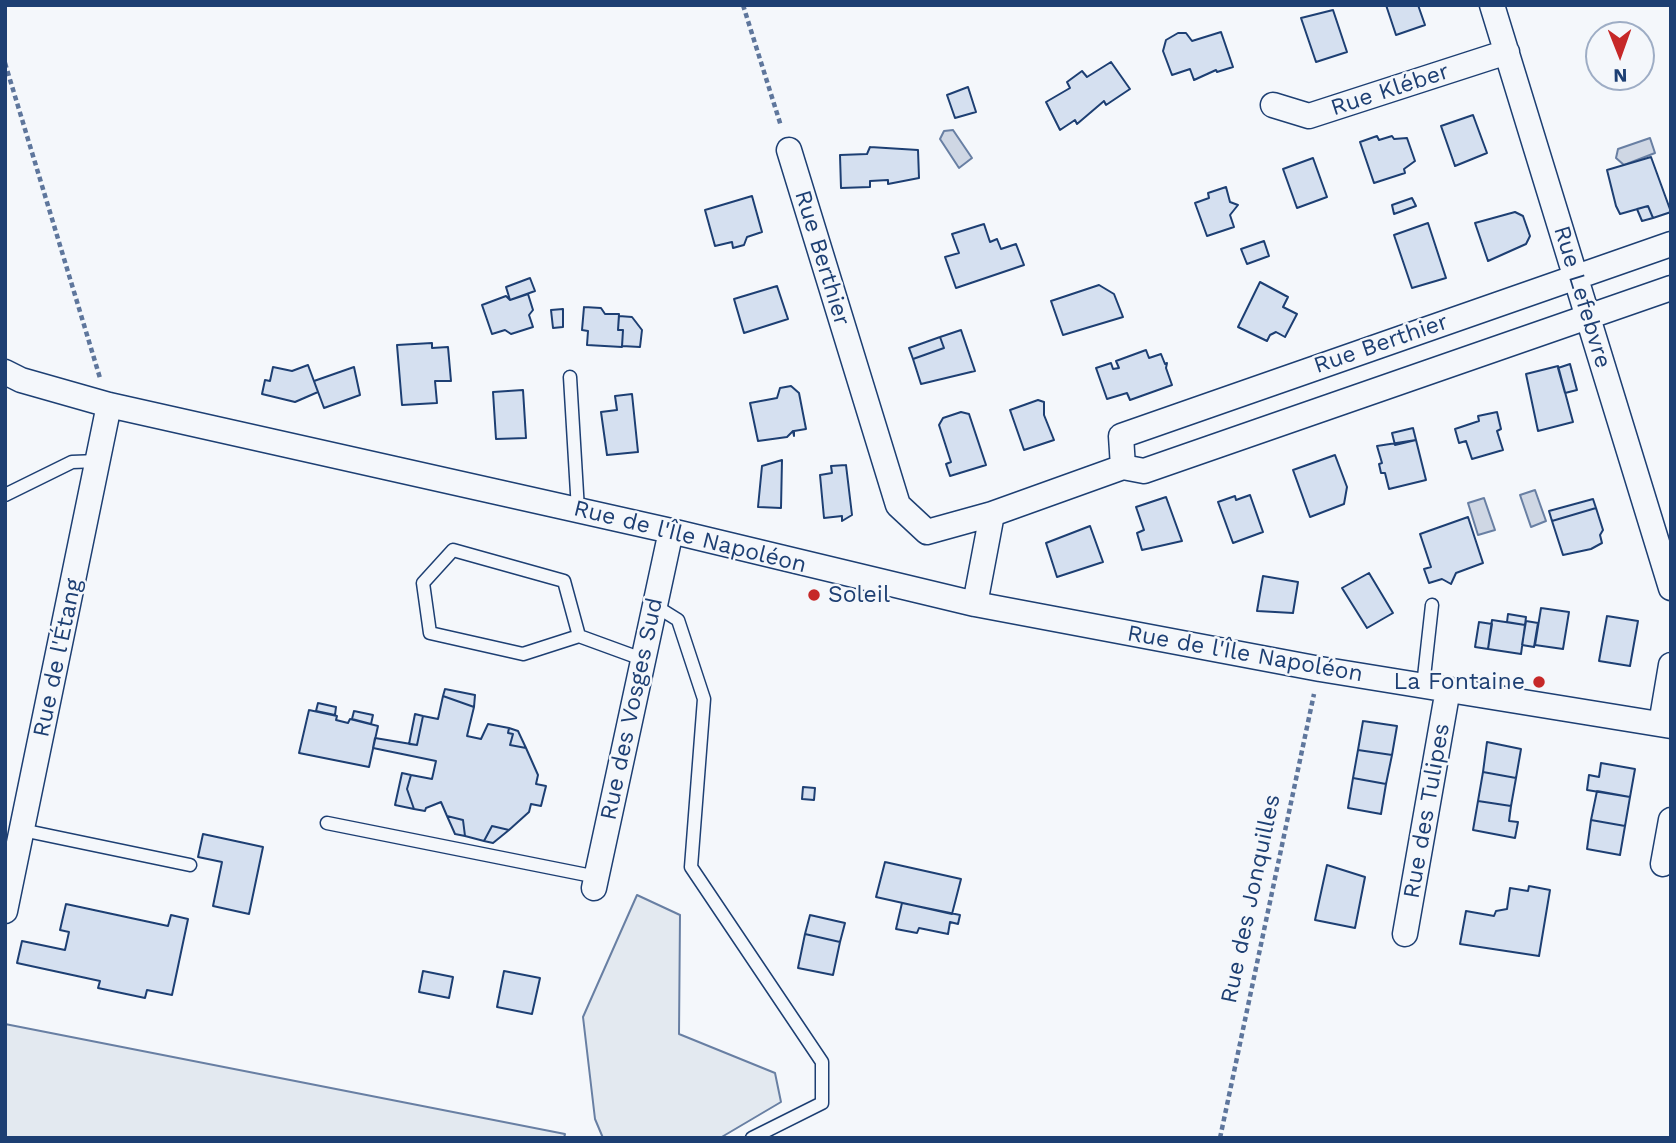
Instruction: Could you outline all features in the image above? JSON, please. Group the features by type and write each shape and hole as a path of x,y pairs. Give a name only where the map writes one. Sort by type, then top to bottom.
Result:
{"street":[{"name":"Rue Lefebvre","path":"1492,5 1671,588"},
{"name":"Rue Kléber","path":"1273,106 1308,116 1507,52"},
{"name":"Rue Berthier","path":"789,150 898,505 928,532 992,514 1122,467 1144,471 1671,288"},
{"name":"Rue Berthier","path":"1122,467 1121,436 1671,244"},
{"name":"Rue de l'Île Napoléon","path":"5,372 21,380 109,405 671,530 975,604 1320,669 1666,725"},
{"name":"Rue de l'Étang","path":"5,911 109,405"},
{"path":"975,604 992,514"},
{"name":"Rue des Vosges Sud","path":"595,883 671,530"},
{"path":"1666,725 1671,665"},
{"name":"Rue des Tulipes","path":"1405,934 1448,689"},
{"path":"1663,864 1671,820"}],"lane":[{"path":"570,377 578,510"},
{"path":"5,495 72,462 98,461"},
{"path":"579,636 565,581 453,550 423,583 430,632 523,654 579,636 642,659"},
{"path":"654,605 678,620 704,699 691,867 822,1062 822,1103 752,1138"},
{"path":"1423,685 1432,605"},
{"path":"327,823 595,883"},
{"path":"22,830 190,865"}],"path":[{"path":"743,5 789,150"},
{"path":"5,63 109,405"},
{"name":"Rue des Jonquilles","path":"1220,1138 1320,669"}],"shaded area":[{"path":"953,130 972,158 959,168 940,139 944,131"},
{"path":"1650,138 1655,153 1624,165 1616,158 1618,149"},
{"path":"1535,490 1546,521 1531,527 1520,495"},
{"path":"1484,498 1495,530 1478,535 1468,503"},
{"path":"637,895 680,915 679,1034 775,1073 781,1102 720,1138 603,1138 595,1119 583,1017"},
{"path":"5,1024 565,1134 564,1138 5,1138"}],"building":[{"path":"1386,5 1418,5 1425,25 1396,35"},
{"path":"1333,10 1347,52 1316,62 1301,18"},
{"path":"1221,32 1233,67 1217,72 1216,70 1194,80 1190,69 1172,75 1163,51 1166,40 1178,33 1186,33 1192,41"},
{"path":"1111,62 1130,89 1106,105 1104,101 1077,124 1075,120 1060,130 1046,102 1070,88 1067,82 1082,71 1087,77"},
{"path":"968,87 976,112 955,118 947,95"},
{"path":"1473,115 1487,153 1455,166 1441,126"},
{"path":"1377,136 1379,140 1392,136 1394,139 1407,138 1415,161 1404,169 1405,173 1374,183 1360,142"},
{"path":"870,147 918,150 919,178 888,184 888,180 870,181 870,187 841,188 840,155 867,154"},
{"path":"1651,157 1671,212 1653,218 1648,206 1620,214 1607,170"},
{"path":"1313,158 1327,197 1297,208 1283,169"},
{"path":"1226,187 1230,202 1238,205 1230,215 1234,227 1207,236 1195,203 1209,198 1208,193"},
{"path":"752,196 762,232 747,237 744,245 733,248 732,242 715,246 705,210"},
{"path":"1412,198 1416,206 1394,214 1392,205"},
{"path":"1648,206 1653,218 1642,221 1637,209"},
{"path":"1515,212 1523,216 1530,236 1526,244 1488,261 1475,223"},
{"path":"1428,223 1446,278 1412,288 1394,235"},
{"path":"984,224 990,242 997,239 1001,249 1016,244 1024,265 956,288 945,257 959,253 952,234"},
{"path":"1264,241 1269,256 1247,264 1241,249"},
{"path":"530,278 535,291 510,300 506,287"},
{"path":"1260,282 1288,297 1283,307 1297,314 1285,337 1276,332 1270,335 1267,341 1238,327"},
{"path":"1099,285 1114,294 1123,317 1063,335 1051,301"},
{"path":"777,286 788,319 744,333 734,299"},
{"path":"528,294 533,310 529,315 533,327 511,334 505,330 492,334 482,305 506,296 510,300"},
{"path":"584,307 601,308 605,314 619,314 618,330 623,330 622,347 587,345 588,331 582,330"},
{"path":"563,309 563,327 553,328 551,310"},
{"path":"619,316 632,317 642,330 640,347 622,346 623,330 618,330"},
{"path":"961,330 975,371 921,384 913,359 944,348 940,337"},
{"path":"940,337 944,348 913,359 909,348"},
{"path":"432,343 432,348 448,347 451,381 435,381 437,403 402,405 397,345"},
{"path":"1146,350 1149,358 1161,354 1165,364 1167,363 1172,385 1130,400 1127,393 1107,399 1096,368 1111,363 1113,369 1119,368 1116,361"},
{"path":"1570,364 1577,390 1565,393 1558,368"},
{"path":"308,365 318,392 295,402 262,394 265,380 270,381 273,367 292,371"},
{"path":"1558,366 1573,422 1538,431 1526,374"},
{"path":"354,367 360,395 324,408 314,381"},
{"path":"791,386 799,393 806,429 794,431 794,436 793,431 787,437 758,441 750,403 777,398 780,388"},
{"path":"523,390 526,438 496,439 493,392"},
{"path":"632,394 638,452 607,455 601,412 617,410 615,396"},
{"path":"1038,400 1044,402 1044,415 1054,440 1024,450 1010,410"},
{"path":"961,412 969,414 986,465 950,476 946,464 951,462 939,425 943,418"},
{"path":"1497,412 1501,429 1497,431 1503,450 1472,459 1466,441 1459,443 1455,429 1479,421 1478,416"},
{"path":"1413,428 1416,440 1395,445 1392,433"},
{"path":"1416,440 1426,480 1389,489 1385,473 1381,473 1379,464 1382,463 1377,446"},
{"path":"1335,455 1347,487 1344,504 1310,517 1293,470"},
{"path":"782,460 781,508 758,507 762,466"},
{"path":"846,465 852,515 842,521 842,516 824,518 820,475 832,473 831,466"},
{"path":"1250,495 1263,532 1233,543 1218,502 1235,496 1236,500"},
{"path":"1166,497 1182,541 1142,550 1137,533 1144,530 1136,507"},
{"path":"1593,499 1596,508 1552,521 1549,511"},
{"path":"1596,508 1603,530 1600,535 1602,543 1591,549 1563,555 1552,521"},
{"path":"1468,517 1483,563 1456,573 1451,584 1442,579 1429,583 1424,569 1431,567 1420,534"},
{"path":"1090,526 1103,562 1057,577 1046,543"},
{"path":"1369,573 1393,613 1367,628 1342,588"},
{"path":"1263,576 1298,582 1293,613 1257,611"},
{"path":"1541,608 1569,612 1563,649 1535,645"},
{"path":"1508,614 1526,617 1525,625 1507,622"},
{"path":"1607,616 1638,621 1630,666 1599,661"},
{"path":"1492,620 1525,625 1521,654 1488,649"},
{"path":"1526,621 1538,623 1534,647 1522,645"},
{"path":"1479,622 1492,624 1488,649 1475,647"},
{"path":"445,689 475,695 474,707 443,696"},
{"path":"443,696 474,707 467,736 481,739 488,724 509,728 508,733 513,734 510,745 526,748 538,775 536,784 546,786 541,806 531,804 529,812 509,830 492,826 484,841 465,836 463,820 447,816 441,802 426,808 425,811 414,809 407,789 411,775 432,779 436,761 373,748 375,738 417,745 423,716 438,719"},
{"path":"318,703 336,707 335,715 316,711"},
{"path":"309,710 337,716 336,720 348,723 350,719 378,726 369,767 299,753"},
{"path":"354,711 373,715 371,724 352,719"},
{"path":"415,714 423,716 417,745 409,744"},
{"path":"1363,721 1397,726 1392,755 1358,750"},
{"path":"509,728 518,731 526,748 510,745 513,734 508,733"},
{"path":"1487,742 1521,749 1516,778 1483,772"},
{"path":"1358,750 1392,755 1386,784 1353,778"},
{"path":"1601,763 1635,769 1630,797 1587,790 1589,775 1599,777"},
{"path":"1483,772 1516,778 1511,806 1478,801"},
{"path":"402,773 411,775 407,789 414,809 395,805"},
{"path":"1353,778 1386,784 1381,814 1348,808"},
{"path":"803,787 815,788 814,800 802,799"},
{"path":"1597,791 1630,797 1625,826 1591,820"},
{"path":"1478,801 1511,806 1509,821 1518,822 1515,838 1473,830"},
{"path":"447,816 463,820 465,836 455,834"},
{"path":"1591,820 1625,826 1620,855 1587,849"},
{"path":"492,826 509,830 493,843 484,841"},
{"path":"203,834 263,847 249,914 213,906 222,862 198,857"},
{"path":"885,862 961,879 952,914 876,897"},
{"path":"1327,865 1365,877 1355,928 1315,920"},
{"path":"1529,886 1550,890 1539,956 1460,944 1466,911 1494,916 1496,911 1507,909 1510,888 1528,891"},
{"path":"902,903 960,915 958,924 950,922 948,934 919,928 917,933 896,929"},
{"path":"66,904 168,926 171,915 188,919 172,995 147,990 145,998 98,988 100,981 17,963 22,941 65,950 69,932 60,930"},
{"path":"810,915 845,923 840,942 805,934"},
{"path":"805,934 840,942 833,975 798,968"},
{"path":"423,971 453,977 449,998 419,992"},
{"path":"504,971 540,978 532,1014 497,1007"}],"place":[{"name":"Soleil","path":"814,595"},
{"name":"La Fontaine","path":"1539,682"}]}
